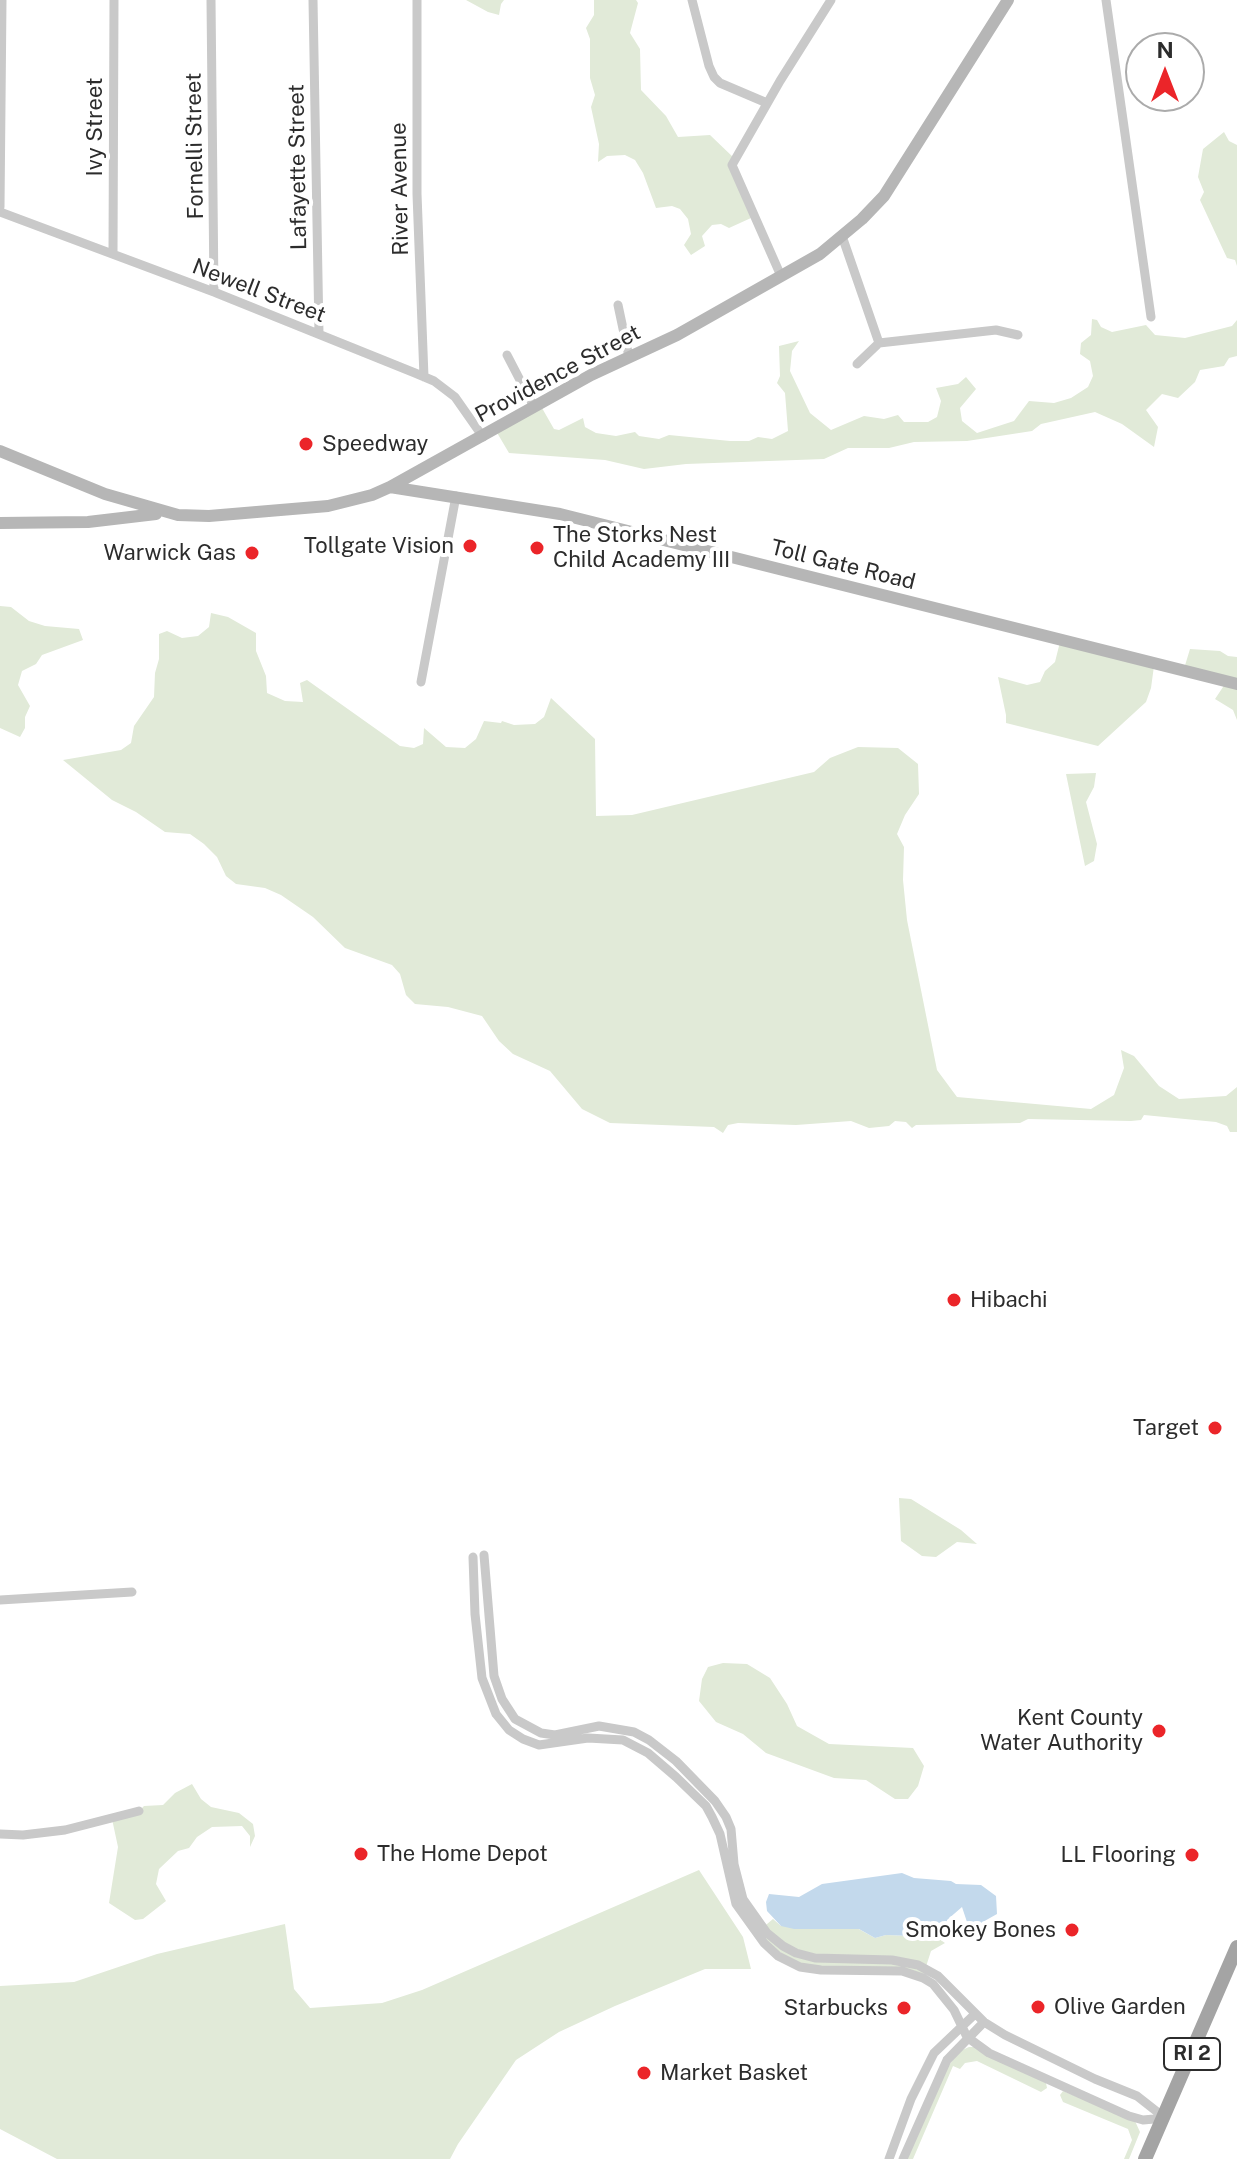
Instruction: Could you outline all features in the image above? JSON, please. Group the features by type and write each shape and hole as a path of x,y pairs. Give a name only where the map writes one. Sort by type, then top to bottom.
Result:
{"main road":[{"name":"Providence Street","path":"0,451 105,494 164,513 209,516 328,506 390,487 591,375 677,335 813,259 884,196 1008,0"},
{"name":"Toll Gate Road","path":"390,487 569,516 1237,684"},
{"path":"0,523 88,522 164,513"},
{"name":"RI 2","path":"1145,2159 1237,1947"}],"street":[{"path":"0,210 2,0"},
{"name":"Ivy Street","path":"113,254 114,0"},
{"name":"Fornelli Street","path":"211,0 214,292"},
{"name":"Lafayette Street","path":"313,0 319,333"},
{"name":"River Avenue","path":"417,0 417,194 424,377"},
{"path":"692,0 714,77 720,83 767,103"},
{"path":"781,276 732,165 831,0"},
{"path":"1106,0 1151,317"},
{"name":"Newell Street","path":"0,210 319,333 424,377 455,397 483,437"},
{"path":"842,236 879,343"},
{"path":"618,305 629,357"},
{"path":"857,364 879,343 996,330 1018,335"},
{"path":"507,355 534,407"},
{"path":"421,682 456,496"},
{"path":"484,1555 494,1676 502,1699 515,1719 541,1733 555,1735 599,1726 634,1732 676,1761 721,1809 731,1829 734,1864 743,1899 767,1933 796,1953 815,1958 892,1960 918,1965 938,1976 984,2022 1075,2070 1137,2096 1165,2118"},
{"path":"473,1557 482,1678 496,1714 509,1730 539,1745 603,1737 623,1740 648,1753 706,1806 720,1834 736,1904 764,1943 778,1956 800,1967 821,1970 902,1971 912,1974 933,1984 954,2010 967,2037 989,2053 1129,2116 1143,2120 1165,2118"},
{"path":"0,1600 132,1592"},
{"path":"0,1834 23,1835 65,1830 139,1811"},
{"path":"889,2159 911,2099 934,2053 961,2024 975,2014"},
{"path":"903,2159 947,2060 984,2022"}],"green space":[{"path":"466,0 504,0 499,15"},
{"path":"594,0 636,0 638,3 630,33 640,49 641,90 666,116 678,137 710,135 734,158 751,218 729,228 721,224 712,225 702,236 705,246 691,255 684,245 691,234 688,219 680,209 672,206 656,208 635,160 625,155 607,156 598,162 599,144 591,107 595,95 590,78 590,39 586,28 594,15"},
{"path":"1224,132 1229,141 1237,145 1237,266 1235,260 1227,258 1200,200 1204,192 1198,177 1203,149"},
{"path":"1092,319 1112,332 1146,325 1155,335 1185,338 1232,326 1237,320 1237,356 1229,358 1224,366 1200,370 1195,382 1178,398 1162,394 1146,410 1158,427 1154,447 1122,424 1095,412 1041,424 1032,431 967,441 914,442 889,448 848,448 824,459 686,464 644,469 605,460 509,453 496,431 542,408 554,429 559,430 583,418 585,427 596,433 616,436 635,432 639,436 659,439 669,435 730,441 749,441 758,437 772,439 788,431 785,393 777,383 780,376 779,346 799,341 792,351 790,371 810,413 831,430 864,416 884,419 898,415 904,422 928,422 937,417 941,401 936,388 958,384 966,377 976,389 960,408 962,421 977,433 1014,421 1029,401 1054,403 1071,398 1088,387 1093,376 1090,361 1080,354 1081,343 1091,335"},
{"path":"0,606 11,607 29,621 45,626 79,629 83,640 42,655 36,664 22,671 18,685 30,706 20,737 0,728"},
{"path":"211,613 228,617 256,633 256,651 266,676 267,693 285,701 303,702 300,683 307,680 400,746 414,748 423,744 424,728 446,747 465,748 476,739 484,721 535,724 544,717 551,698 595,739 596,816 632,815 814,772 830,758 858,747 898,748 918,764 919,794 897,834 904,847 907,920 937,1070 957,1097 1091,1109 1114,1095 1124,1068 1121,1050 1134,1056 1159,1086 1179,1099 1226,1096 1237,1087 1237,1132 1230,1132 1227,1126 1216,1122 1144,1115 1141,1120 1131,1121 1028,1119 1020,1123 916,1125 912,1128 906,1122 895,1121 889,1126 869,1128 851,1121 796,1125 738,1123 728,1125 723,1133 714,1127 610,1123 582,1109 550,1071 513,1054 499,1041 482,1016 448,1007 415,1004 406,995 400,974 392,965 345,948 313,917 281,895 265,888 236,884 226,876 217,857 204,844 190,834 165,832 112,800 63,760 121,750 131,743 134,726 154,697 159,634 167,631 182,638 198,636 209,627"},
{"path":"1060,642 1154,666 1146,702 1098,746 1006,723 998,677 1027,685 1040,682 1045,671 1055,662"},
{"path":"1190,649 1220,651 1237,657 1237,720 1233,710 1215,699 1225,684 1183,672"},
{"path":"1096,773 1094,787 1086,802 1097,844 1094,861 1085,866 1066,774"},
{"path":"899,1498 911,1499 961,1530 977,1544 957,1542 936,1557 922,1556 901,1541"},
{"path":"723,1663 747,1664 770,1678 797,1726 829,1744 913,1748 924,1766 918,1786 908,1799 895,1799 866,1780 834,1778 766,1753 743,1734 716,1722 699,1701 702,1679 708,1667"},
{"path":"192,1784 201,1799 211,1807 239,1813 253,1824 255,1836 250,1847 250,1836 242,1826 212,1827 197,1837 189,1848 178,1851 159,1869 156,1884 166,1901 143,1919 135,1920 109,1903 118,1847 112,1819 139,1811 144,1806 163,1805 175,1793"},
{"path":"699,1870 743,1937 751,1969 705,1969 559,2032 516,2060 450,2159 57,2159 0,2129 0,1986 74,1982 157,1954 285,1924 294,1989 310,2008 382,2003 422,1990"},
{"path":"773,1919 781,1926 855,1927 875,1938 929,1932 945,1943 931,1951 923,1976 803,1966 766,1944 761,1929"},
{"path":"969,2047 1046,2083 1047,2088 1041,2092 977,2061 965,2063 960,2069 953,2066 913,2159 907,2159 946,2069 960,2051"},
{"path":"1063,2091 1135,2121 1140,2132 1129,2159 1124,2159 1132,2140 1128,2129 1063,2102 1060,2095"}],"water":[{"path":"902,1873 914,1878 981,1885 996,1896 997,1914 981,1923 967,1922 962,1907 947,1920 947,1924 929,1932 875,1938 859,1929 794,1929 781,1926 767,1911 769,1894 799,1897 822,1884"}],"place":[{"name":"Speedway","path":"306,444"},
{"name":"Tollgate Vision","path":"470,546"},
{"name":"The Storks Nest Child Academy III","path":"537,548"},
{"name":"Warwick Gas","path":"252,553"},
{"name":"Hibachi","path":"954,1300"},
{"name":"Target","path":"1215,1428"},
{"name":"Kent County Water Authority","path":"1159,1731"},
{"name":"The Home Depot","path":"361,1854"},
{"name":"LL Flooring","path":"1192,1855"},
{"name":"Smokey Bones","path":"1072,1930"},
{"name":"Olive Garden","path":"1038,2007"},
{"name":"Starbucks","path":"904,2008"},
{"name":"Market Basket","path":"644,2073"}]}
